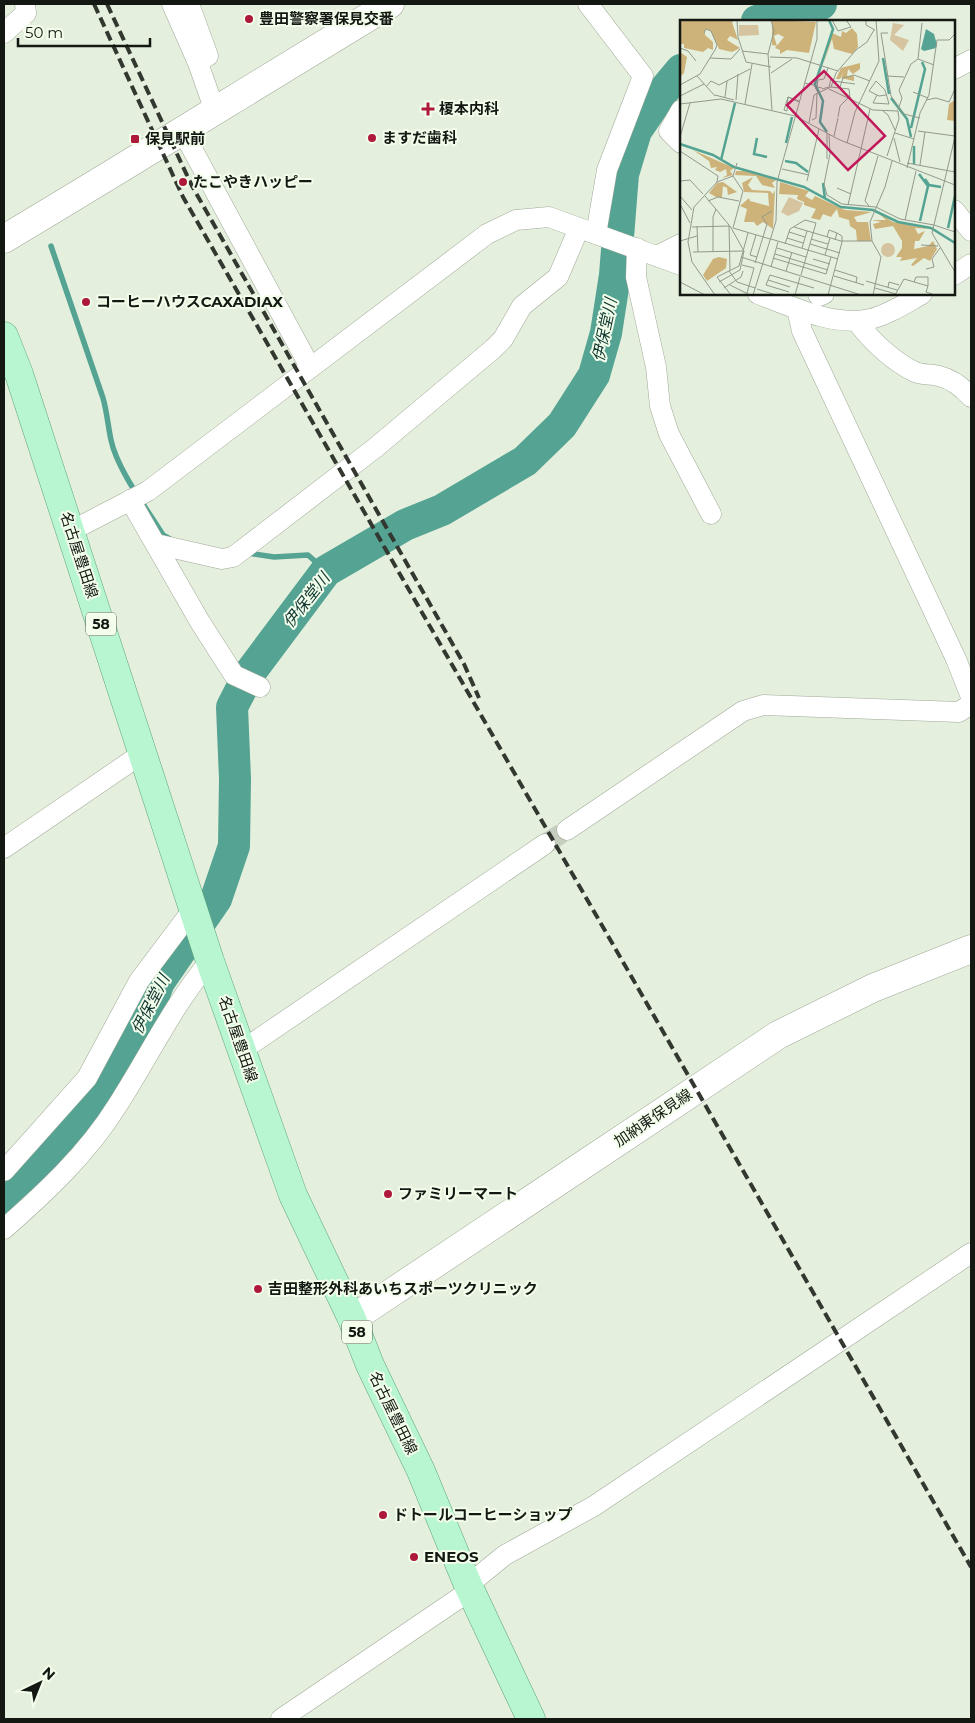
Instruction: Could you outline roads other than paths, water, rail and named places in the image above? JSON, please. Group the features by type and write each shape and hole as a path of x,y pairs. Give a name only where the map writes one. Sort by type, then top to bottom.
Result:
{"main road":[{"path":"4,240 390,4"},
{"name":"名古屋豊田線","path":"4,336 19,374 241,1051 293,1196 352,1319 370,1365 421,1471 470,1588 531,1719"},
{"name":"加納東保見線","path":"352,1319 778,1035 873,988 971,949"}],"street":[{"path":"4,33 26,13 25,4"},
{"path":"172,4 220,107"},
{"path":"189,4 220,107"},
{"path":"156,544 222,559 238,552 375,448 498,344 522,306 558,277 594,233 606,170 643,76 588,4"},
{"path":"955,68 971,60"},
{"path":"680,112 669,131 680,142"},
{"path":"183,132 310,367"},
{"path":"955,211 971,231"},
{"path":"71,531 137,497 486,234 516,220 549,217 680,265"},
{"path":"657,256 680,244"},
{"path":"632,246 636,277 656,367 660,406 669,434 710,514"},
{"path":"761,295 797,309 856,321 887,314 920,295"},
{"path":"797,309 802,331 952,650 971,698"},
{"path":"856,321 881,348 900,363 917,373 941,376 964,388 971,397"},
{"path":"137,497 156,544 200,622 234,675 260,687"},
{"path":"568,830 743,710 763,705 959,712 971,704"},
{"path":"4,848 143,753"},
{"path":"241,1051 545,844"},
{"path":"4,1171 87,1078 139,981 201,930"},
{"path":"4,1229 76,1160 116,1107 188,987 201,930"},
{"path":"281,1719 470,1588 505,1555 594,1506 971,1253"}],"waterway":[{"name":"伊保堂川","path":"760,20 784,12 821,4"},
{"name":"伊保堂川","path":"4,1202 73,1131 130,1044 147,1013 159,982 216,899 234,846 235,779 232,707 249,674 326,571 405,525 442,510 525,461 562,425 594,375 606,333 615,275 623,174 636,131 661,94 680,71"},
{"path":"51,246 103,398 114,451 141,501 163,535 170,539"},
{"path":"247,553 274,557 308,555 326,571"}],"tunnel":[{"path":"545,844 567,830"}],"railway":[{"path":"94,4 183,197 971,1567"},
{"path":"107,4 192,186 464,664 479,698"}],"place":[{"name":"豊田警察署保見交番","path":"249,19"},
{"name":"榎本内科","path":"428,109"},
{"name":"ますだ歯科","path":"372,138"},
{"name":"保見駅前","path":"135,139"},
{"name":"たこやきハッピー","path":"183,182"},
{"name":"コーヒーハウスCAXADIAX","path":"86,302"},
{"name":"ファミリーマート","path":"388,1194"},
{"name":"吉田整形外科あいちスポーツクリニック","path":"258,1289"},
{"name":"ドトールコーヒーショップ","path":"383,1515"},
{"name":"ENEOS","path":"414,1557"}]}
